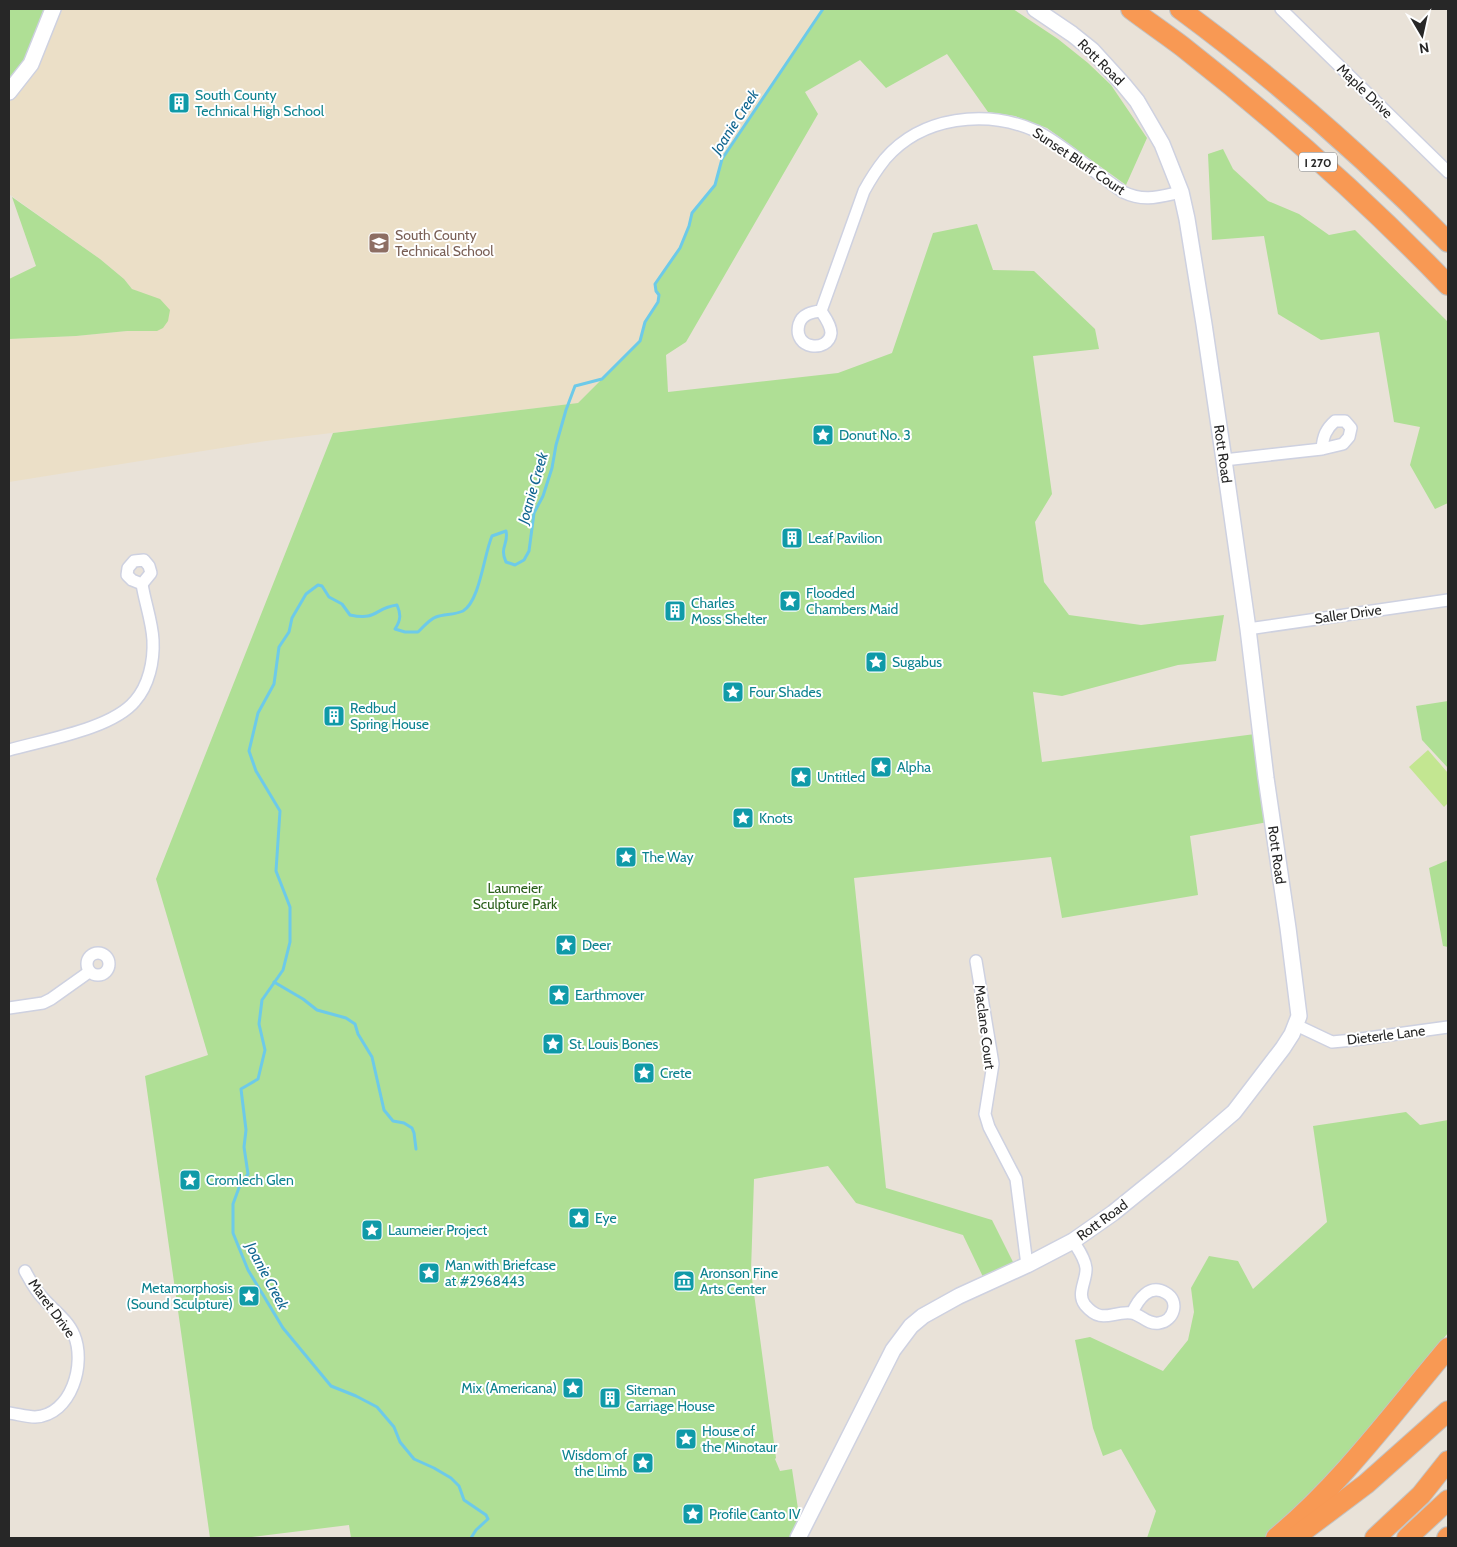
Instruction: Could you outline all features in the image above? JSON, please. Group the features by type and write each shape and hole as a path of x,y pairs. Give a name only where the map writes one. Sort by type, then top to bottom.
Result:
{"highway":[{"name":"I 270","path":"1131,9 1182,46 1288,135 1366,205 1448,285"},
{"name":"I 270","path":"1180,9 1235,51 1316,118 1393,188 1448,242"},
{"path":"1276,1538 1302,1516 1337,1480 1448,1348"},
{"path":"1294,1538 1366,1484 1448,1411"},
{"path":"1374,1538 1421,1495 1448,1461"},
{"path":"1407,1538 1448,1500"}],"street":[{"path":"9,92 31,64 53,9"},
{"name":"Rott Road","path":"798,1538 893,1350 903,1335 923,1316 941,1306 1073,1241 1133,1197 1234,1112 1283,1048 1299,1016 1224,460 1201,304 1181,192 1162,144 1137,101 1124,84 1092,50 1035,9"},
{"name":"Maple Drive","path":"1281,9 1448,172"},
{"name":"Sunset Bluff Court","path":"821,311 864,191 874,174 886,158 911,137 940,124 974,118 1004,120 1037,131 1054,141 1123,192 1134,197 1146,199 1181,192"},
{"path":"1224,460 1322,448"},
{"path":"9,750 94,727 118,716 134,703 146,682 153,650 142,584"},
{"name":"Saller Drive","path":"1248,629 1448,600"},
{"name":"Maclane Court","path":"976,961 993,1064 985,1114 989,1127 1016,1179 1027,1265"},
{"path":"9,1008 43,1003 52,999 89,972"},
{"name":"Dieterle Lane","path":"1296,1025 1332,1042 1448,1027"},
{"path":"1073,1241 1084,1258 1086,1270 1081,1290 1083,1303 1094,1314 1106,1317 1132,1313"},
{"name":"Maret Drive","path":"9,1413 35,1417 52,1411 65,1400 78,1370 79,1354 74,1333 40,1295 25,1271"}],"shaded area":[{"name":"South County Technical School","path":"58,9 823,9 723,159 715,185 692,213 680,248 655,283 659,295 658,302 645,322 640,341 578,403 266,441 9,482 9,339 76,336 127,331 157,331 144,294 132,289 124,279 100,259 9,194 9,101 19,90"}],"green space":[{"path":"9,9 53,9 9,92"},
{"name":"Laumeier Sculpture Park","path":"823,9 1013,9 1058,39 1088,63 1111,85 1147,138 1126,185 1047,128 1015,116 988,112 947,54 886,88 860,60 805,92 818,114 686,342 666,355 668,392 838,373 892,353 933,233 977,224 993,270 1034,271 1095,329 1099,349 1033,356 1052,494 1035,522 1044,582 1069,615 1141,625 1224,615 1216,661 1178,665 1062,696 1033,692 1042,762 1255,734 1268,822 1190,836 1198,895 1062,918 1051,857 854,878 886,1188 992,1220 1015,1266 985,1281 963,1235 856,1203 828,1166 754,1179 751,1271 775,1459 780,1471 792,1469 800,1522 789,1538 351,1538 349,1525 243,1538 210,1538 145,1076 208,1055 156,879 333,433 578,403 640,341 645,322 658,302 659,295 655,284 680,248 692,213 715,185 723,159"},
{"path":"1223,149 1233,169 1268,201 1299,214 1329,235 1355,230 1448,322 1448,503 1435,509 1410,465 1420,427 1394,422 1379,332 1321,340 1278,314 1264,236 1212,240 1208,154"},
{"path":"12,197 100,259 124,279 132,289 160,299 170,310 168,321 163,328 157,331 127,331 76,336 9,339 9,279 36,266"},
{"path":"1448,701 1448,768 1422,740 1416,706"},
{"path":"1428,750 1448,773 1448,803 1444,807 1409,767"},
{"path":"1448,860 1448,947 1443,946 1429,868"},
{"path":"1406,1112 1420,1125 1448,1120 1448,1333 1310,1499 1266,1538 1147,1538 1156,1511 1121,1449 1103,1456 1093,1428 1075,1340 1090,1337 1163,1371 1188,1340 1194,1312 1191,1288 1209,1256 1238,1261 1253,1289 1327,1222 1313,1126"}],"waterway":[{"name":"Joanie Creek","path":"471,1538 476,1530 488,1519 486,1515 464,1500 459,1486 451,1478 414,1459 400,1442 394,1427 377,1407 331,1386 283,1328 248,1270 233,1233 233,1204 240,1185 248,1174 244,1147 246,1130 241,1089 258,1079 265,1050 259,1024 262,1000 283,970 290,942 290,907 276,871 280,811 256,771 249,751 258,713 274,684 279,647 289,632 292,618 306,594 318,585 322,586 329,597 342,604 350,615 371,615 397,605 400,617 395,629 405,632 418,632 434,618 463,611 469,606 478,588 492,536 506,531 507,535 503,553 506,562 515,565 524,560 529,551 534,513 543,496 566,410 575,386 602,379 640,341 645,322 658,302 659,295 655,284 680,248 692,213 715,185 722,159 823,9"},
{"path":"274,982 303,999 317,1010 346,1018 355,1024 358,1034 372,1057 384,1110 393,1121 404,1123 412,1128 416,1149"}],"place":[{"name":"South County Technical High School","path":"179,103"},
{"name":"South County Technical School","path":"379,243"},
{"name":"Donut No. 3","path":"823,435"},
{"name":"Leaf Pavilion","path":"792,538"},
{"name":"Flooded Chambers Maid","path":"790,601"},
{"name":"Charles Moss Shelter","path":"675,611"},
{"name":"Sugabus","path":"876,662"},
{"name":"Four Shades","path":"733,692"},
{"name":"Redbud Spring House","path":"334,716"},
{"name":"Alpha","path":"881,767"},
{"name":"Untitled","path":"801,777"},
{"name":"Knots","path":"743,818"},
{"name":"The Way","path":"626,857"},
{"name":"Deer","path":"566,945"},
{"name":"Earthmover","path":"559,995"},
{"name":"St. Louis Bones","path":"553,1044"},
{"name":"Crete","path":"644,1073"},
{"name":"Cromlech Glen","path":"190,1180"},
{"name":"Eye","path":"579,1218"},
{"name":"Laumeier Project","path":"372,1230"},
{"name":"Man with Briefcase at #2968443","path":"429,1273"},
{"name":"Aronson Fine Arts Center","path":"684,1281"},
{"name":"Metamorphosis (Sound Sculpture)","path":"249,1296"},
{"name":"Mix (Americana)","path":"573,1388"},
{"name":"Siteman Carriage House","path":"610,1398"},
{"name":"House of the Minotaur","path":"686,1439"},
{"name":"Wisdom of the Limb","path":"643,1463"},
{"name":"Profile Canto IV","path":"693,1514"}]}
